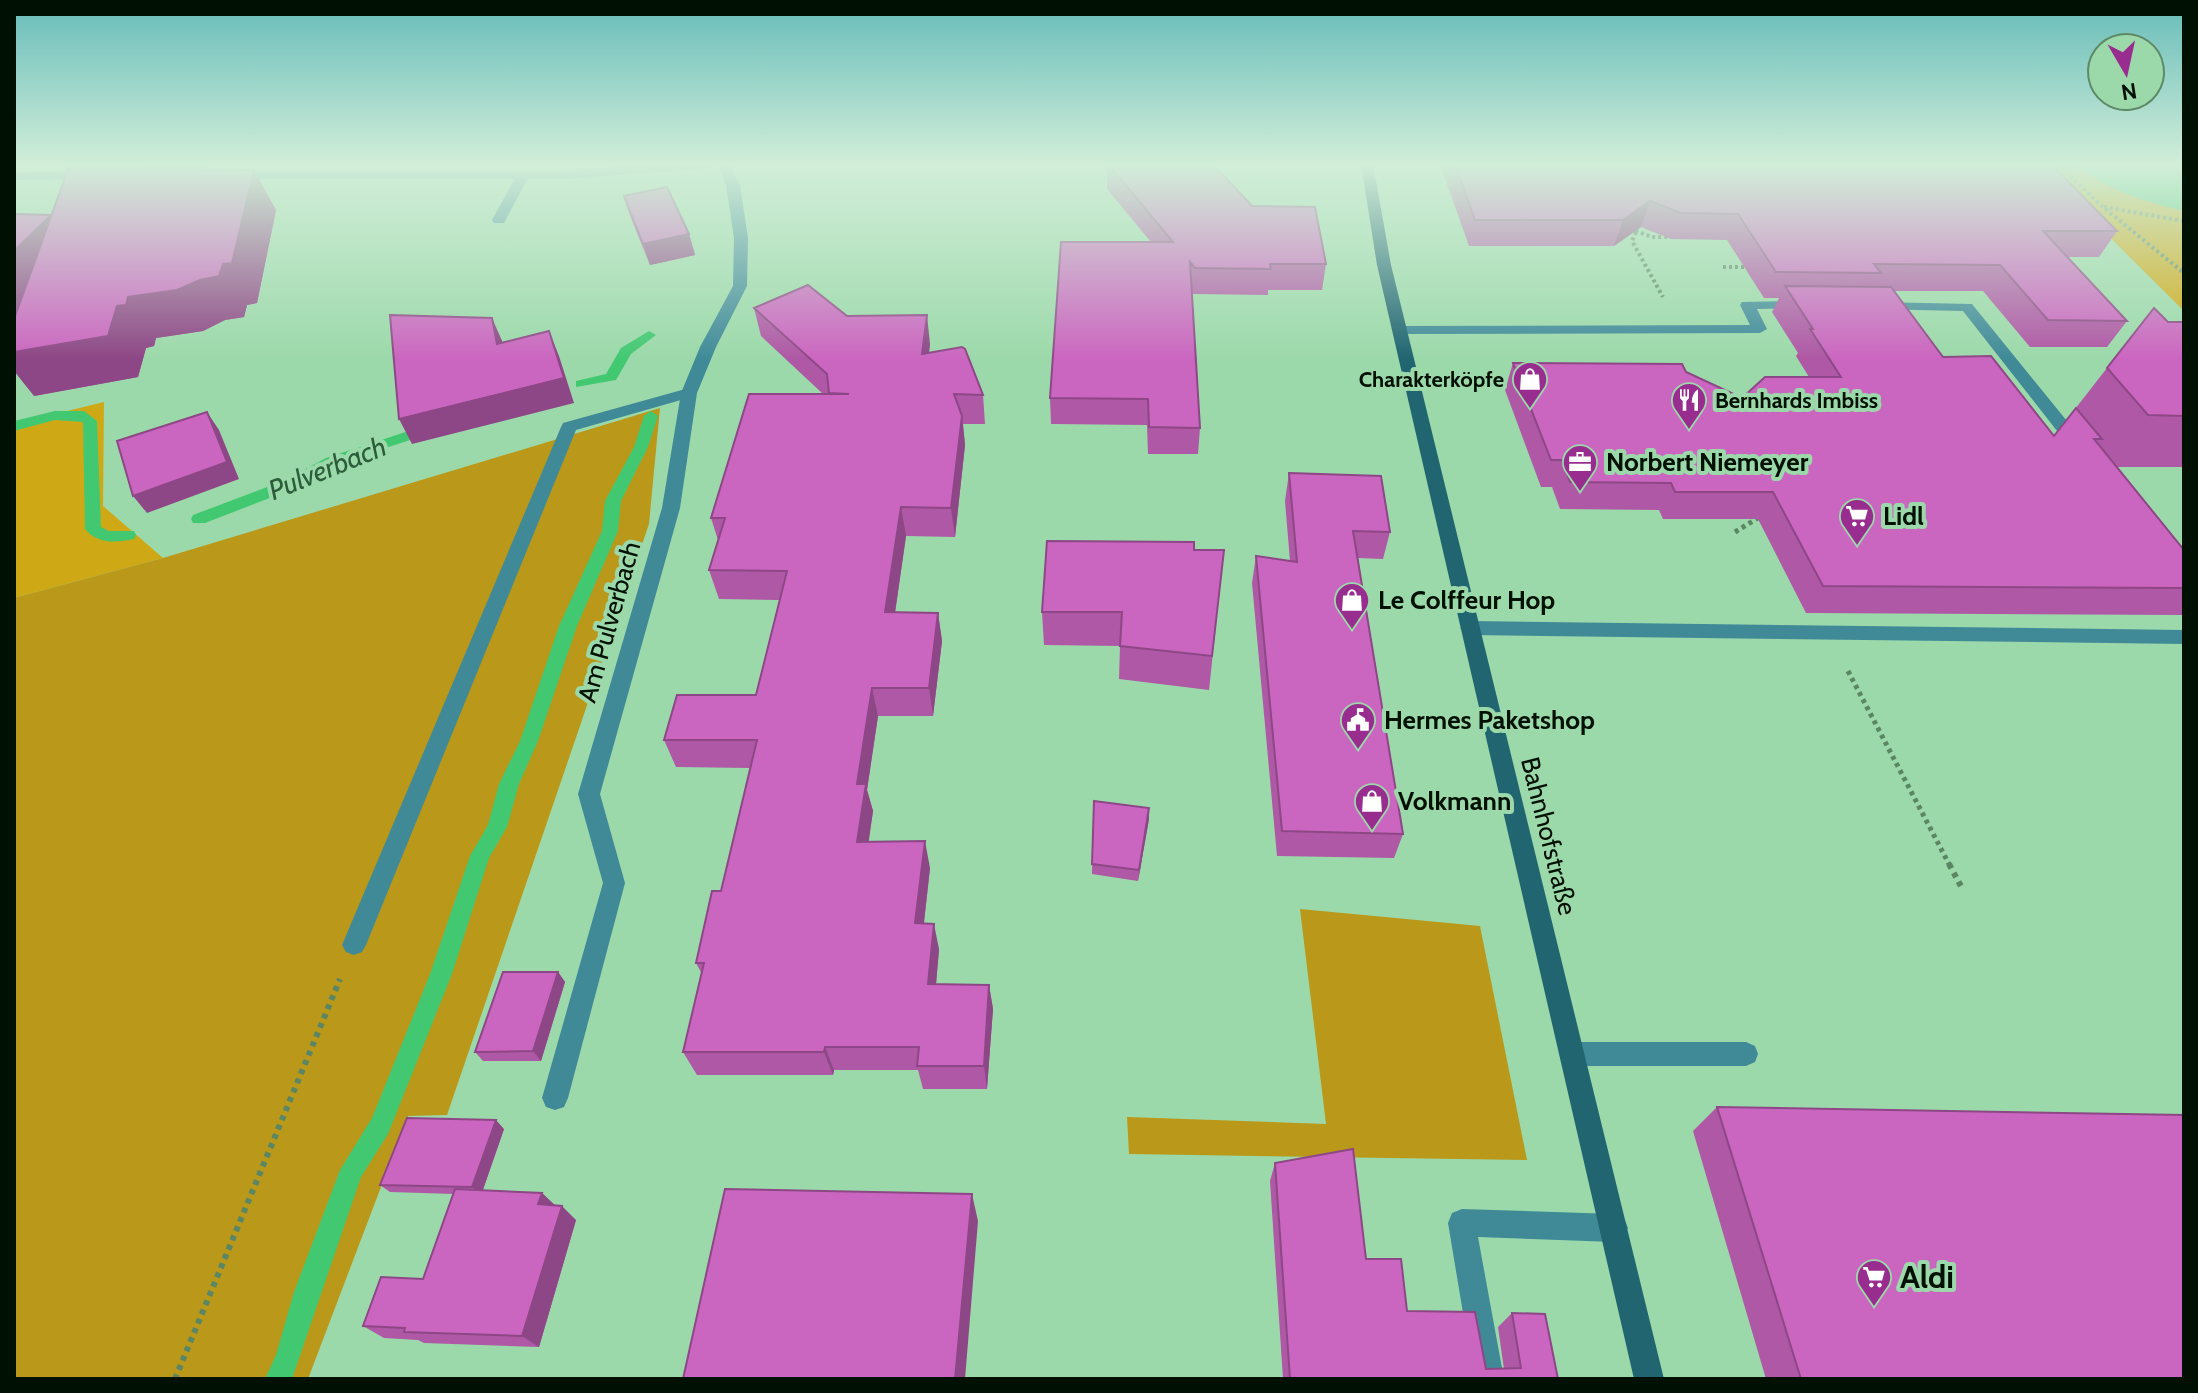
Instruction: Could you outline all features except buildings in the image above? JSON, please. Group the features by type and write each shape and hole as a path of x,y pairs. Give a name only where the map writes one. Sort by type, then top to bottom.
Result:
{"street":[{"name":"Am Pulverbach","path":"555,1098 614,883 589,794 671,508 689,393 708,347 740,286 739,229"},
{"name":"Bahnhofstraße","path":"1380,229 1399,330 1649,1379"},
{"path":"1399,330 1760,329 1747,305 1825,306"},
{"path":"1857,306 1967,307 2085,455"},
{"path":"354,945 569,427 689,393"},
{"path":"1470,628 2184,637"},
{"path":"1572,1054 1746,1054"},
{"path":"1489,1379 1462,1223 1614,1228"}],"path":[{"path":"2130,229 2184,273"},
{"path":"1681,237 1652,237 1636,231 1632,241 1681,330"},
{"path":"1723,267 1757,267 1751,257"},
{"path":"1735,532 1762,516"},
{"path":"1828,632 1963,890"},
{"path":"175,1379 354,945"}],"shaded area":[{"path":"2101,229 2184,229 2184,311"},
{"path":"104,402 103,506 163,558 14,598 14,424"},
{"path":"660,408 649,524 447,1115 408,1116 308,1379 14,1379 14,598 163,558"},
{"path":"1300,909 1480,926 1527,1160 1129,1154 1127,1117 1326,1124"}],"waterway":[{"name":"Pulverbach","path":"581,384 611,377 626,351 649,335"},
{"name":"Pulverbach","path":"14,426 55,415 84,416 90,421 93,529 104,536 128,535"},
{"path":"278,1379 288,1359 307,1292 352,1170 380,1126 441,974 480,856 497,827 509,784 529,741 568,626 610,531 613,501 641,447 651,416"},
{"name":"Pulverbach","path":"199,519 288,485 331,461 430,429"}],"place":[{"name":"Charakterköpfe","path":"1530,410"},
{"name":"Bernhards Imbiss","path":"1689,431"},
{"name":"Norbert Niemeyer","path":"1580,493"},
{"name":"Lidl","path":"1857,547"},
{"name":"Le Colffeur Hop","path":"1352,631"},
{"name":"Hermes Paketshop","path":"1358,751"},
{"name":"Volkmann","path":"1372,832"},
{"name":"Aldi","path":"1874,1308"}]}
